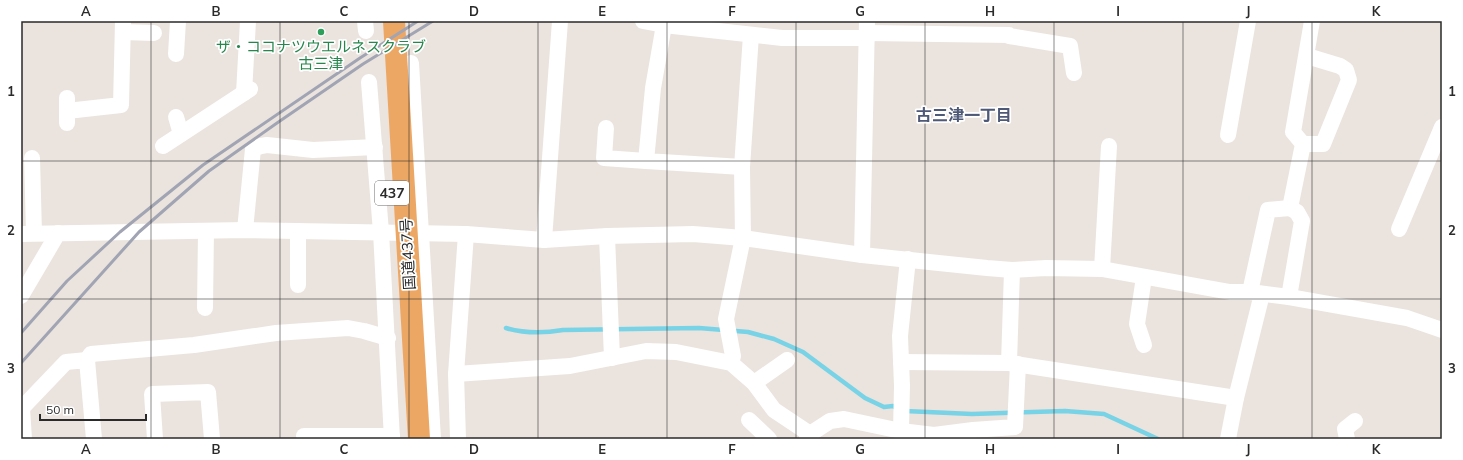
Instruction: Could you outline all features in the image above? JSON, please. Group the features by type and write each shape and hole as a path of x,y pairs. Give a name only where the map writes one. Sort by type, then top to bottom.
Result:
{"highway":[{"name":"国道437号","path":"394,21 408,364 397,438"},
{"name":"国道437号","path":"371,24 408,364 419,439"}],"street":[{"path":"176,54 178,21"},
{"path":"163,146 247,91 248,21"},
{"path":"544,240 560,21"},
{"path":"643,21 664,25 726,26 751,34 782,38 867,31 1010,28 1009,36 1070,46 1074,73"},
{"path":"1228,135 1248,21"},
{"path":"1303,144 1293,132 1312,21"},
{"path":"646,161 653,88 664,25"},
{"path":"67,111 121,106 123,27 154,33"},
{"path":"862,255 867,31"},
{"path":"731,363 732,356 726,319 743,238 742,167 751,34"},
{"path":"1303,144 1323,144 1349,80 1346,70 1340,66 1307,56"},
{"path":"411,63 433,439"},
{"path":"313,437 397,438 369,82"},
{"path":"176,117 181,134"},
{"path":"1399,228 1442,127"},
{"path":"606,128 604,158 742,167"},
{"path":"1290,208 1303,144"},
{"path":"245,230 253,149 261,146 313,150 374,147"},
{"path":"1102,269 1109,146"},
{"path":"32,158 28,234 245,230 466,234 544,240 607,236 693,234 743,238 862,255 1012,270 1046,268 1102,269 1230,292 1289,297 1407,318 1442,330"},
{"path":"1228,439 1256,293 1268,210 1290,208 1298,212 1302,221 1289,297"},
{"path":"205,308 206,231"},
{"path":"298,231 298,285"},
{"path":"21,296 58,233"},
{"path":"458,439 456,374 466,234"},
{"path":"607,236 612,358"},
{"path":"901,431 900,336 908,259"},
{"path":"456,374 570,366 646,351 669,351 731,363 754,383 774,410 809,436 830,421 844,419 934,437 973,430 1015,427 1012,270"},
{"path":"1144,277 1137,324 1144,345"},
{"path":"94,439 87,360 91,354 194,345 276,333 348,328 388,338"},
{"path":"24,439 22,408 66,362 87,360"},
{"path":"754,383 787,360"},
{"path":"901,362 1013,364 1236,398"},
{"path":"155,439 152,394 208,392 212,439"},
{"path":"749,420 769,439"},
{"path":"1347,439 1345,428 1355,422"}],"waterway":[{"path":"506,328 534,332 563,330 699,328 748,332 774,339 803,352 865,398 884,407 893,406 898,409"},
{"path":"905,411 972,414 1065,411 1104,414 1158,439"}],"railway":[{"path":"21,333 67,281 120,232 203,165 360,58 418,21"},
{"path":"21,363 139,232 209,171 363,64 433,21"}],"place":[{"name":"ザ・ココナツウエルネスクラブ 古三津","path":"321,32"}],"district":[{"name":"古三津一丁目","path":"964,115"}]}
